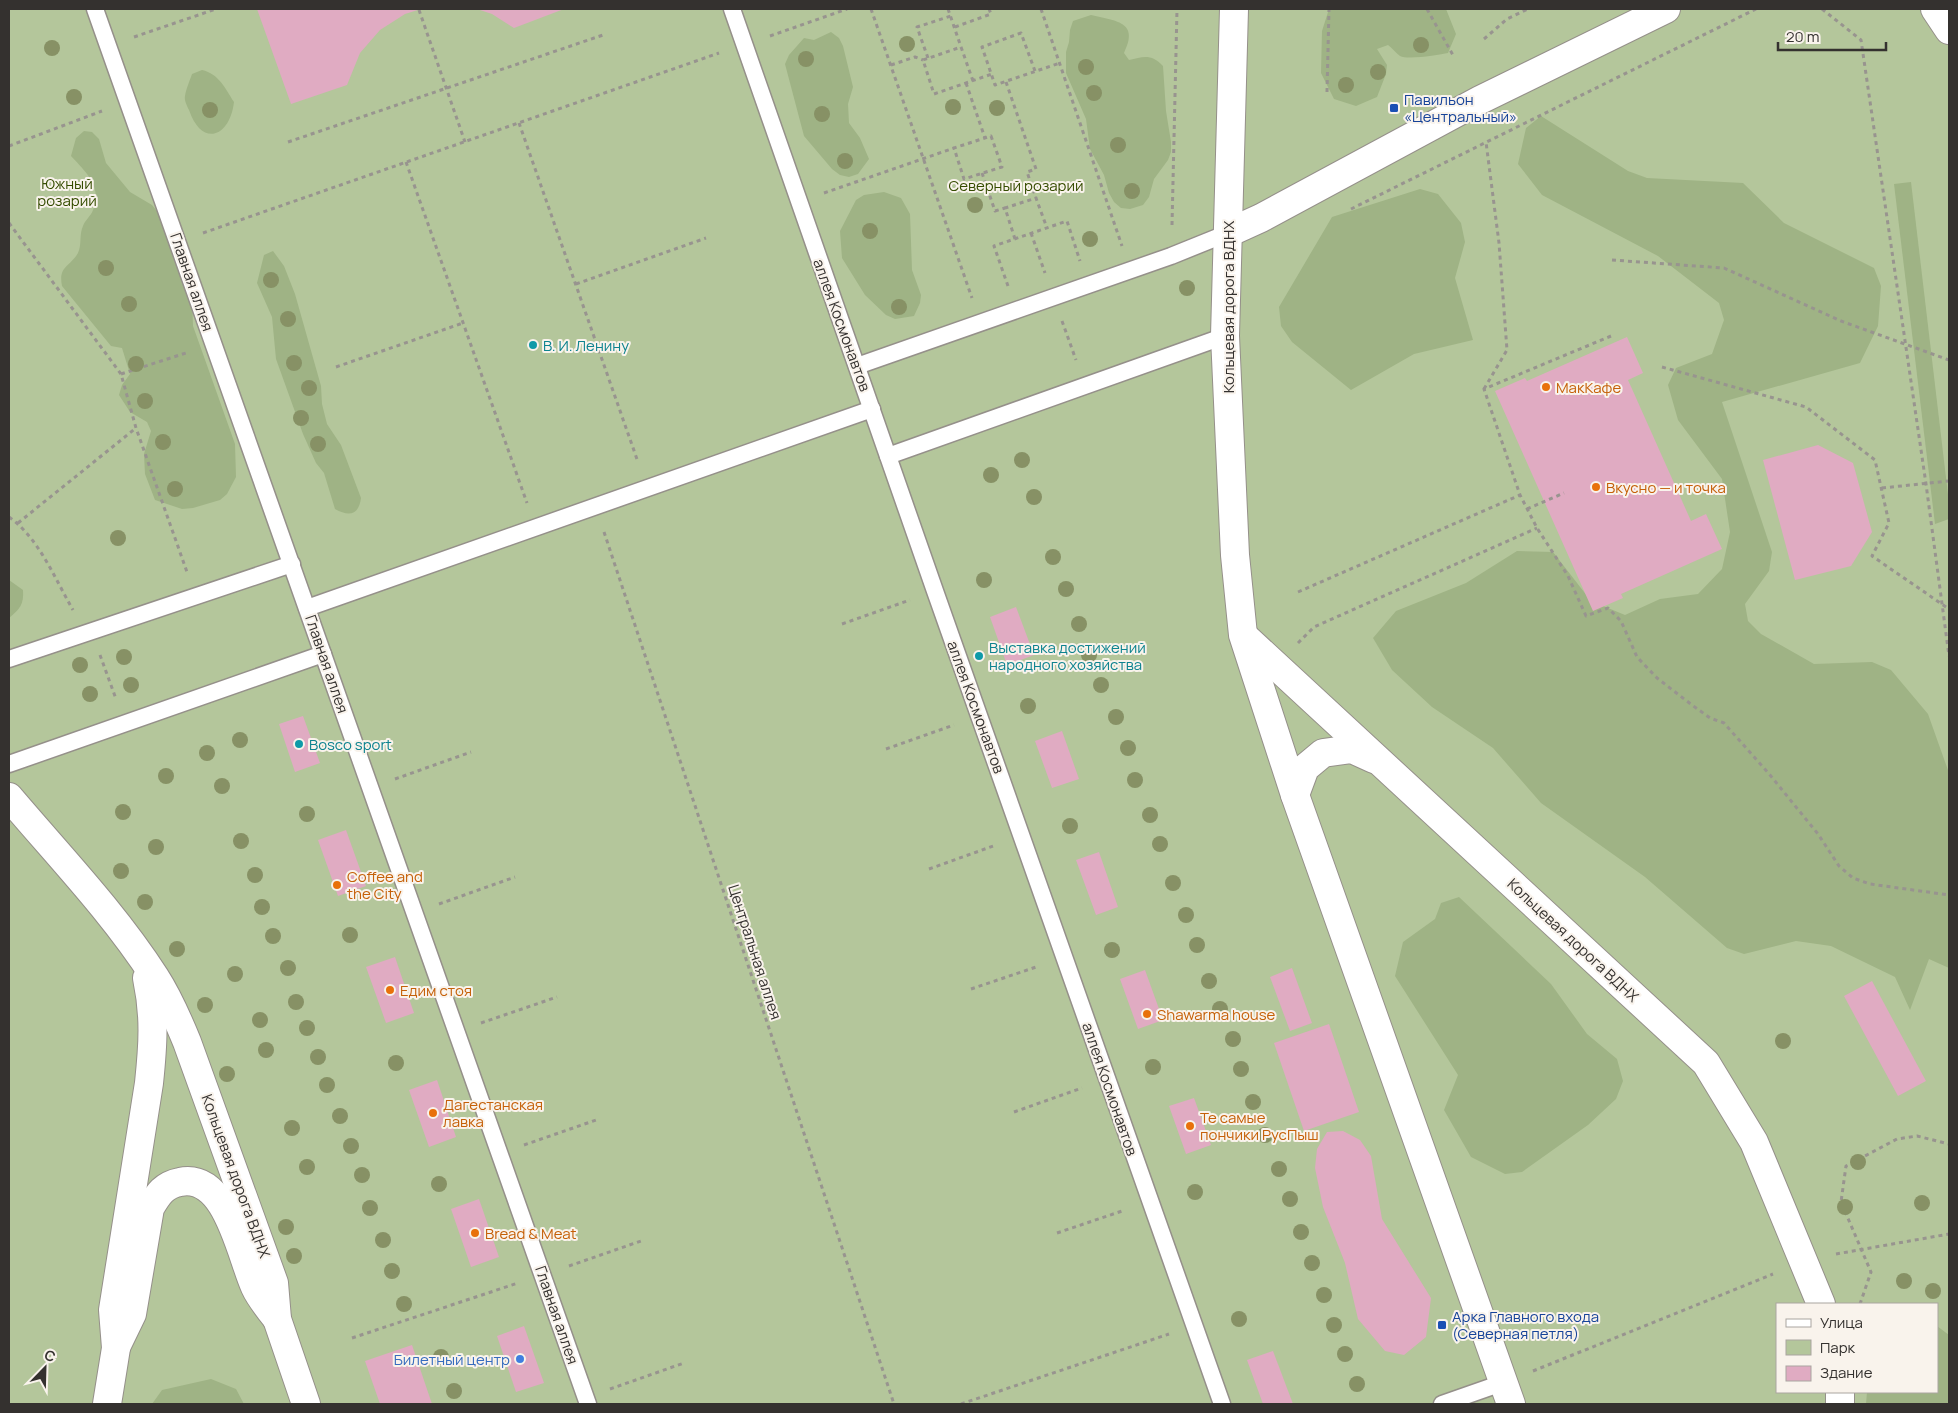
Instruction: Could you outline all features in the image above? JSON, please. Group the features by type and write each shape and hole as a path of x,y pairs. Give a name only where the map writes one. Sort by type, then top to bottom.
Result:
{"street":[{"name":"Кольцевая дорога ВДНХ","path":"1234,9 1225,336 1235,555 1243,635 1295,795 1506,1394"},
{"path":"1228,233 1261,218 1480,100 1666,9"},
{"path":"1935,9 1949,30"},
{"name":"Кольцевая дорога ВДНХ","path":"1243,635 1706,1063 1754,1142 1821,1303"},
{"path":"1295,795 1305,768 1322,753 1352,749 1382,763"},
{"name":"Кольцевая дорога ВДНХ","path":"9,797 106,910 141,957 167,998 187,1042 274,1283 277,1319 306,1404"},
{"name":"Кольцевая дорога ВДНХ","path":"107,1404 116,1348 113,1310 153,1050 154,1019 148,981 141,957"},
{"path":"116,1348 132,1314 150,1208 157,1195 170,1184 184,1181 199,1183 214,1193 224,1207 255,1288 277,1319"}],"lane":[{"name":"Главная аллея","path":"95,9 587,1401"},
{"name":"аллея Космонавтов","path":"732,9 798,202 1222,1404"},
{"path":"857,366 1171,256 1228,233"},
{"path":"888,456 1225,336"},
{"path":"307,608 872,409"},
{"path":"9,659 292,564"},
{"path":"9,764 323,654"},
{"path":"1442,1404 1506,1394"}],"path":[{"path":"109,46 216,9"},
{"path":"178,241 847,9"},
{"path":"872,9 980,323"},
{"path":"948,9 973,81"},
{"path":"954,27 991,14 989,9"},
{"path":"1041,9 1131,270"},
{"path":"1171,256 1177,9"},
{"path":"1327,92 1329,9"},
{"path":"1427,9 1454,56"},
{"path":"1484,38 1507,19 1528,9"},
{"path":"1347,212 1756,9"},
{"path":"1822,9 1861,40 1926,484 1949,656"},
{"path":"419,10 465,142"},
{"path":"928,58 917,27 951,16"},
{"path":"1035,71 1021,33 982,47 996,85 1060,63"},
{"path":"288,142 603,35"},
{"path":"891,65 915,57 923,60 961,47"},
{"path":"923,60 934,94 992,74"},
{"path":"1006,82 1036,169 1027,172 1046,228"},
{"path":"966,83 985,138"},
{"path":"9,146 128,102"},
{"path":"519,123 648,488"},
{"path":"798,202 954,148 991,136 1002,167 964,180 954,148"},
{"path":"1486,142 1499,243 1507,350 1484,389 1520,495 1537,528 1568,576 1586,616 1608,608 1621,621 1637,657 1657,678 1692,705 1710,718 1724,724 1818,834 1839,866 1853,878 1870,884 1949,895"},
{"path":"406,162 535,528"},
{"path":"982,173 995,211 1036,198"},
{"path":"1004,208 1015,239"},
{"path":"1016,310 994,246 1066,221 1088,284"},
{"path":"9,223 120,374 136,428 196,596"},
{"path":"576,284 706,238"},
{"path":"1612,260 1724,268 1841,321 1949,360"},
{"path":"336,367 463,323"},
{"path":"1484,389 1611,336"},
{"path":"120,374 214,344"},
{"path":"1662,367 1806,407 1875,460 1889,523 1872,556 1949,609"},
{"path":"18,523 136,428"},
{"path":"1882,488 1949,482"},
{"path":"1527,509 1564,493"},
{"path":"1298,592 1520,495"},
{"name":"Центральная аллея","path":"595,507 894,1404"},
{"path":"9,517 18,523 36,546 90,632 124,723"},
{"path":"1276,665 1314,627 1537,528"},
{"path":"842,624 935,591"},
{"path":"886,749 979,716"},
{"path":"370,787 471,752"},
{"path":"928,868 1022,836"},
{"path":"415,912 515,877"},
{"path":"972,989 1064,958"},
{"path":"457,1032 557,997"},
{"path":"1014,1112 1107,1080"},
{"path":"500,1153 599,1119"},
{"path":"1860,1303 1871,1272 1841,1202 1846,1166 1897,1139 1917,1136 1949,1144"},
{"path":"1058,1233 1150,1201"},
{"path":"1506,1394 1804,1261 1949,1234"},
{"path":"352,1338 641,1241"},
{"path":"961,1404 1194,1325"},
{"path":"587,1401 684,1363"}],"green space":[{"name":"Выставка достижений народного хозяйства","path":"9,9 1949,9 1949,1404 9,1404"},
{"path":"1329,9 1446,9 1456,34 1448,53 1444,54 1410,58 1400,56 1388,45 1377,49 1387,65 1386,74 1377,97 1356,106 1334,99 1321,73 1322,31"},
{"path":"1091,15 1116,21 1127,28 1129,34 1124,53 1129,60 1148,57 1155,59 1163,66 1171,152 1168,160 1154,179 1149,197 1143,205 1130,209 1121,208 1114,202 1109,193 1104,175 1090,149 1086,119 1066,73 1066,52 1073,21"},
{"path":"831,32 839,38 843,46 853,87 848,104 849,123 860,138 869,159 858,174 849,177 840,175 832,169 804,136 785,64 789,55 804,38 814,40"},
{"path":"202,70 217,78 234,102 227,123 221,130 215,133 201,130 195,122 185,99 192,74"},
{"path":"1541,116 1628,171 1647,178 1743,183 1784,223 1874,268 1881,286 1878,326 1860,363 1722,402 1772,552 1769,571 1745,604 1748,621 1761,634 1814,664 1872,662 1891,670 1928,714 1949,773 1949,968 1929,959 1910,1010 1895,977 1831,946 1796,941 1744,954 1727,948 1645,877 1541,803 1493,748 1432,707 1392,670 1373,638 1396,611 1466,583 1517,551 1553,552 1591,601 1625,615 1660,599 1698,594 1722,569 1730,532 1722,479 1678,420 1668,385 1676,368 1712,354 1724,320 1719,303 1658,256 1542,195 1518,164 1526,128"},
{"path":"84,131 92,132 99,139 106,163 130,192 152,205 164,220 175,263 192,297 193,326 235,444 236,477 227,494 220,500 193,508 182,509 155,500 145,474 144,454 151,431 147,422 130,412 119,395 122,385 130,374 122,348 111,346 62,286 63,270 78,253 82,229 96,202 96,194 91,180 71,156 76,138"},
{"path":"1911,182 1949,503 1949,519 1935,524 1894,184"},
{"path":"1420,189 1438,194 1461,223 1465,242 1455,278 1473,340 1414,354 1351,390 1292,342 1281,326 1279,307 1332,217"},
{"path":"884,192 901,198 910,214 912,270 921,295 920,303 914,316 895,319 886,315 865,295 842,258 840,231 856,200 864,195"},
{"path":"273,251 284,266 295,294 321,386 322,404 327,424 341,445 361,498 356,511 349,514 335,509 324,473 316,463 303,434 276,359 272,317 257,283 264,255"},
{"path":"9,580 23,590 23,599 16,612 9,618"},
{"path":"1459,897 1551,984 1587,1034 1617,1059 1623,1081 1616,1099 1588,1125 1522,1172 1505,1174 1471,1157 1444,1110 1458,1075 1395,976 1403,942 1435,919 1441,903"},
{"path":"1938,1327 1949,1335 1949,1404 1866,1404 1867,1393 1938,1393"},
{"path":"211,1379 236,1389 244,1404 152,1404 162,1390"}],"building":[{"path":"257,9 421,9 405,14 380,30 360,53 347,85 291,104"},
{"path":"477,9 564,9 514,28 492,14"},
{"path":"1627,337 1643,373 1628,380 1691,521 1706,514 1722,549 1621,594 1623,598 1593,611 1495,391 1525,378 1527,381"},
{"path":"1818,445 1853,463 1872,532 1851,566 1795,580 1763,460"},
{"path":"1016,607 1034,655 1007,665 990,617"},
{"name":"Bosco sport","path":"303,716 320,763 295,772 279,724"},
{"path":"1062,731 1079,779 1052,788 1035,741"},
{"path":"346,830 366,886 338,896 318,840"},
{"path":"1099,852 1118,907 1096,915 1076,860"},
{"name":"Едим стоя","path":"395,957 414,1013 386,1023 366,967"},
{"path":"1292,968 1312,1023 1290,1031 1270,977"},
{"path":"1145,970 1163,1020 1138,1029 1120,979"},
{"path":"1872,981 1926,1081 1898,1096 1844,996"},
{"path":"1329,1024 1359,1112 1304,1131 1274,1043"},
{"name":"Дагестанская лавка","path":"437,1080 456,1137 429,1147 409,1090"},
{"name":"Те самые пончики РусПыш","path":"1194,1098 1211,1145 1186,1154 1169,1106"},
{"path":"1343,1131 1360,1140 1371,1156 1382,1219 1431,1298 1426,1337 1404,1355 1385,1351 1358,1319 1345,1263 1323,1207 1315,1168 1317,1149 1327,1132"},
{"name":"Bread & Meat","path":"479,1199 499,1257 471,1267 451,1209"},
{"name":"Билетный центр","path":"524,1326 544,1383 516,1392 497,1336"},
{"path":"412,1345 432,1404 380,1404 365,1361"},
{"path":"1273,1351 1293,1404 1263,1404 1247,1360"}],"place":[{"name":"Павильон «Центральный»","path":"1394,108"},
{"name":"В. И. Ленину","path":"533,345"},
{"name":"МакКафе","path":"1546,387"},
{"name":"Вкусно — и точка","path":"1596,487"},
{"name":"Выставка достижений народного хозяйства","path":"979,656"},
{"name":"Bosco sport","path":"299,744"},
{"name":"Coffee and the City","path":"337,885"},
{"name":"Едим стоя","path":"390,990"},
{"name":"Shawarma house","path":"1147,1014"},
{"name":"Дагестанская лавка","path":"433,1113"},
{"name":"Те самые пончики РусПыш","path":"1190,1126"},
{"name":"Bread & Meat","path":"475,1233"},
{"name":"Арка Главного входа (Северная петля)","path":"1442,1325"},
{"name":"Билетный центр","path":"520,1359"}],"park label":[{"name":"Северный розарий","path":"1016,185"},
{"name":"Южный розарий","path":"67,192"}]}
